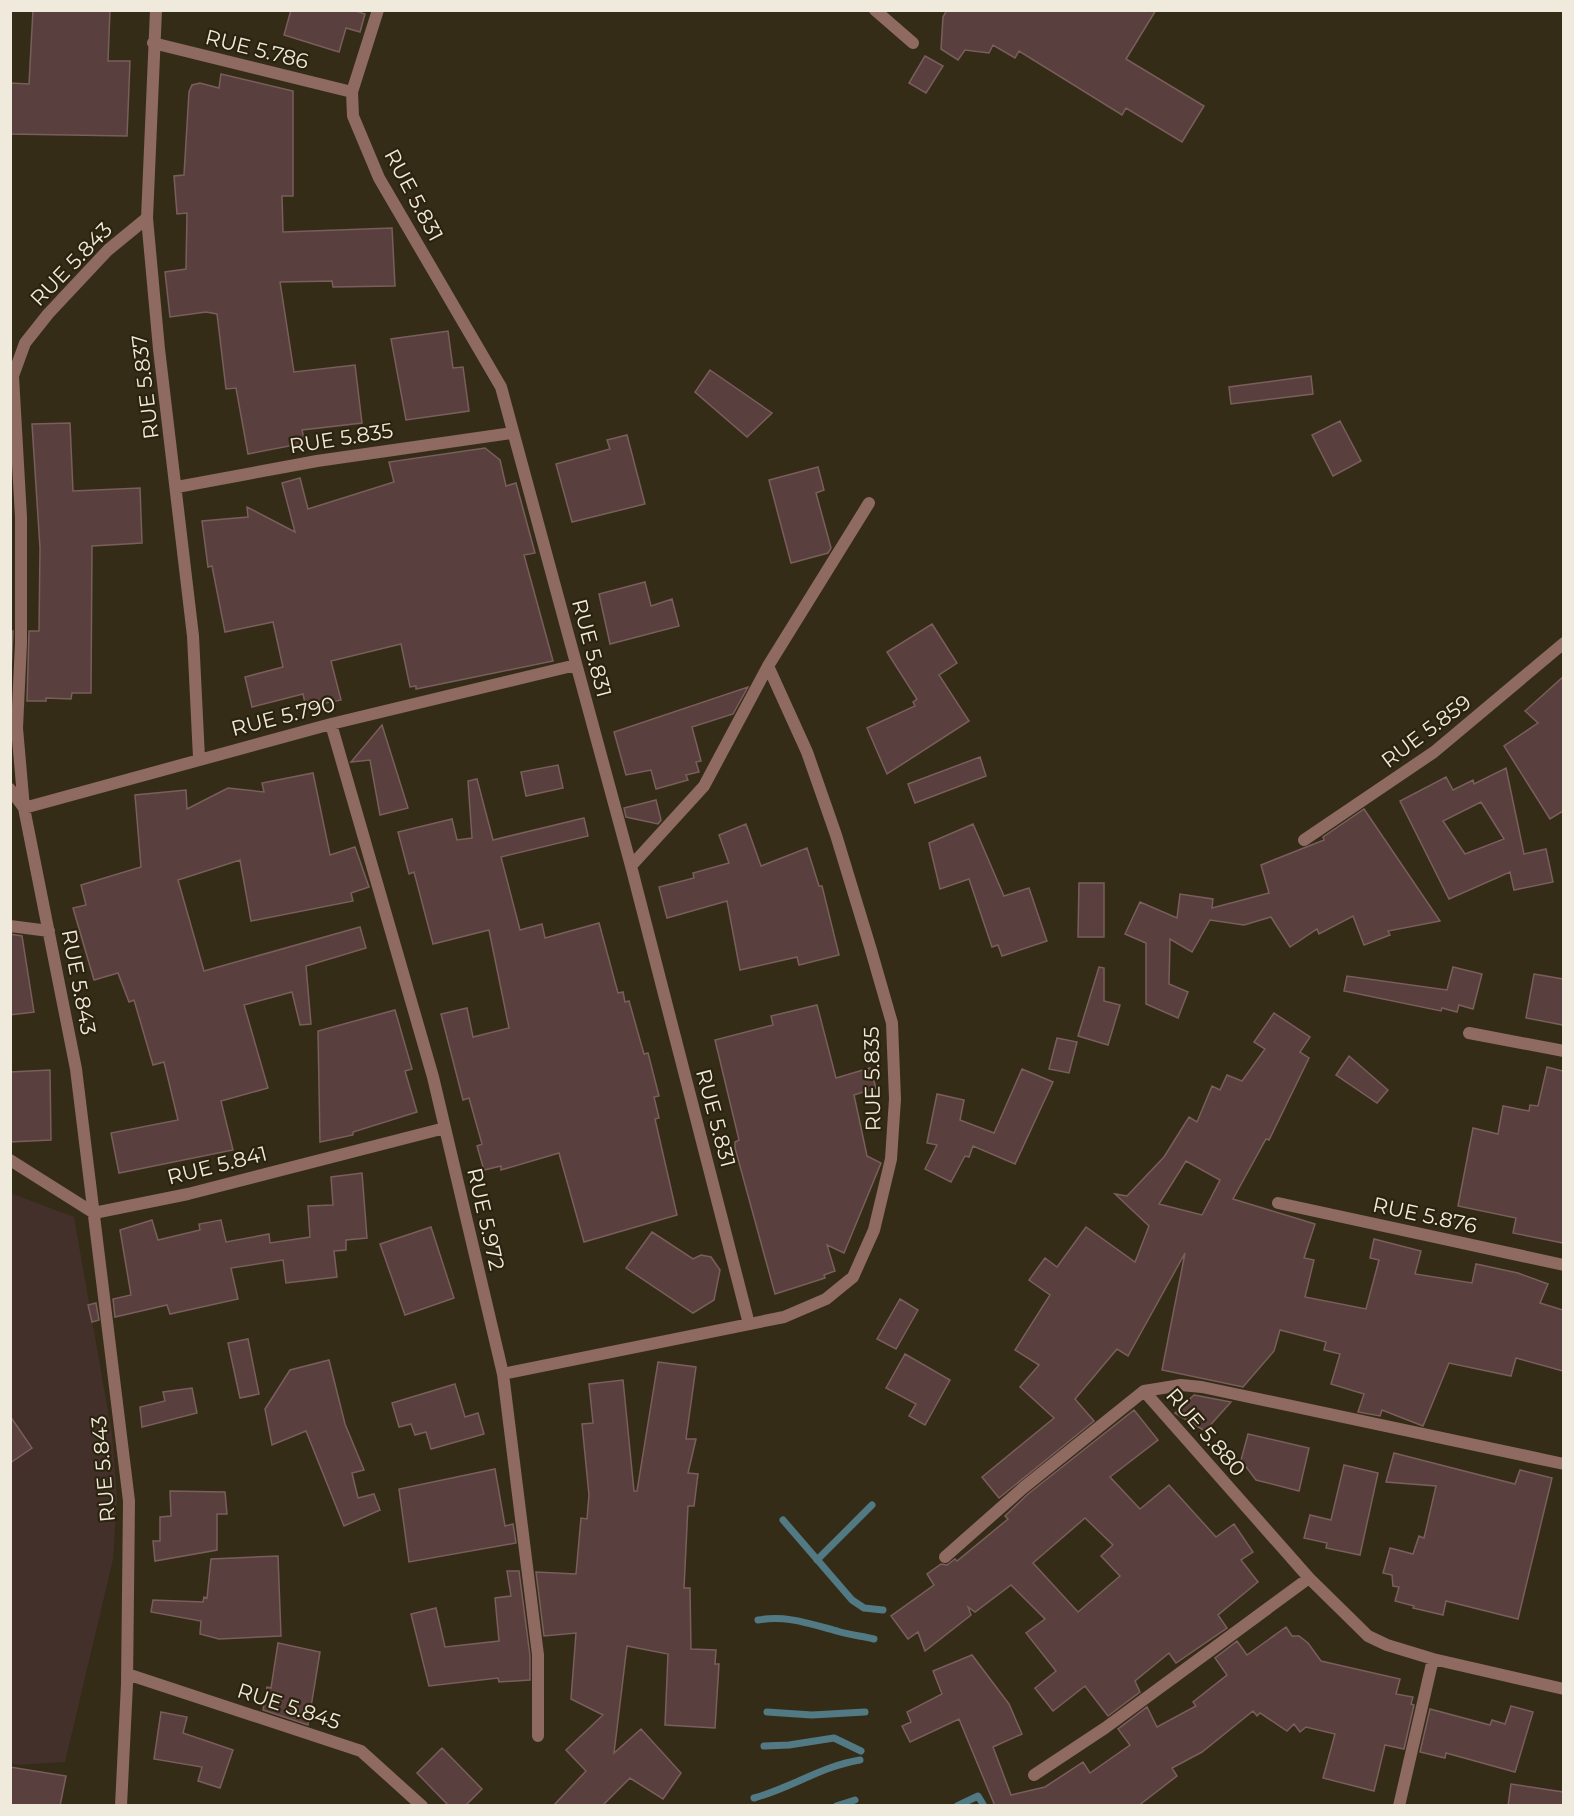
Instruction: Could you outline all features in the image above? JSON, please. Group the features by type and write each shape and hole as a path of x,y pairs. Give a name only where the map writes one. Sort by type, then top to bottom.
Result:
{"street":[{"name":"RUE 5.837","path":"156,10 147,218 159,349 193,636 199,758"},
{"name":"RUE 5.831","path":"378,10 352,92 353,116 379,178 501,387 631,866 749,1324"},
{"path":"875,10 913,43"},
{"name":"RUE 5.786","path":"153,44 352,92"},
{"name":"RUE 5.843","path":"121,1806 127,1674 129,1501 76,1069 24,808 17,728 21,643 21,517 12,376 25,343 48,314 108,250 147,218"},
{"name":"RUE 5.835","path":"177,487 317,461 512,433"},
{"path":"631,866 704,786 768,666 869,503"},
{"name":"RUE 5.859","path":"1304,840 1434,752 1563,644"},
{"name":"RUE 5.790","path":"24,808 199,758 576,665"},
{"name":"RUE 5.835","path":"503,1374 784,1317 826,1299 853,1277 874,1230 891,1159 895,1099 892,1023 871,950 807,752 768,666"},
{"name":"RUE 5.972","path":"331,724 433,1077 503,1374 538,1654 538,1736"},
{"path":"10,789 24,808"},
{"path":"10,926 49,931"},
{"path":"1469,1033 1563,1051"},
{"name":"RUE 5.841","path":"94,1213 188,1194 445,1128"},
{"path":"10,1160 94,1213"},
{"name":"RUE 5.876","path":"1278,1203 1563,1265"},
{"name":"RUE 5.880","path":"1144,1391 1181,1385 1202,1387 1563,1464"},
{"path":"945,1557 1023,1488 1144,1391"},
{"name":"RUE 5.880","path":"1144,1391 1309,1578 1368,1636 1387,1645 1434,1659 1563,1689"},
{"path":"1034,1775 1105,1728 1309,1578"},
{"path":"1399,1806 1434,1659"},
{"name":"RUE 5.845","path":"127,1674 361,1750 422,1806"}],"shaded area":[{"path":"10,1193 74,1217 112,1434 117,1498 113,1559 65,1762 18,1765 10,1763"}],"building":[{"path":"33,10 110,10 108,61 130,61 127,136 10,134 10,83 29,84"},
{"path":"291,10 353,10 365,14 360,32 346,28 339,52 284,35"},
{"path":"947,10 1156,10 1126,59 1204,106 1182,142 1126,108 1122,115 1019,51 1015,58 993,45 989,53 965,50 958,60 941,49 943,17"},
{"path":"925,56 943,66 926,93 909,83"},
{"path":"221,74 293,91 293,196 282,196 283,232 392,228 395,286 333,287 332,281 280,282 294,372 355,365 362,423 302,430 305,443 248,454 236,388 226,389 217,314 206,312 170,317 165,272 186,269 187,213 177,214 174,176 184,175 189,92 192,85 200,83 219,88"},
{"path":"448,331 453,368 463,367 469,411 406,420 391,339"},
{"path":"710,370 772,413 747,437 695,392"},
{"path":"1311,376 1313,394 1231,404 1229,387"},
{"path":"1340,421 1361,461 1333,476 1312,435"},
{"path":"70,423 73,491 140,488 142,543 92,546 91,693 72,693 71,699 46,698 46,701 27,701 29,631 39,631 40,548 32,424"},
{"path":"627,435 645,504 572,522 556,464 610,449 607,440"},
{"path":"485,448 500,460 506,486 516,483 535,553 524,555 553,661 416,689 416,686 410,687 401,644 331,661 341,700 306,707 303,694 252,707 245,677 283,667 273,622 225,632 212,566 208,567 202,521 248,517 247,507 295,532 282,483 300,478 308,509 394,482 389,462"},
{"path":"818,467 824,490 816,493 831,548 828,553 791,563 769,480"},
{"path":"645,582 651,606 672,599 679,626 610,644 599,594"},
{"path":"932,624 957,663 939,675 969,721 887,774 867,728 915,706 913,702 917,699 887,652"},
{"path":"10,631 13,631 10,691"},
{"path":"1563,677 1563,811 1550,819 1504,746 1538,723 1525,711"},
{"path":"748,687 733,714 692,727 701,761 696,762 699,772 686,775 688,780 656,789 651,770 626,775 614,732"},
{"path":"382,725 408,808 380,815 370,760 351,762"},
{"path":"980,757 986,776 915,803 908,784"},
{"path":"558,765 563,788 526,796 521,772"},
{"path":"1506,768 1524,854 1546,849 1553,882 1514,890 1510,872 1449,899 1400,801 1446,777 1453,790 1473,780 1474,784","holes":["1481,802 1504,839 1465,854 1443,821"]},
{"path":"313,773 330,855 355,847 369,887 351,893 353,901 251,921 240,860 178,880 204,971 360,927 366,948 306,966 311,1024 300,1025 292,992 244,1005 268,1088 221,1101 233,1150 119,1173 111,1133 178,1120 164,1062 153,1065 134,1000 129,1002 118,973 94,980 73,908 86,905 81,885 141,867 135,795 186,790 187,809 228,788 264,792 262,783"},
{"path":"477,779 493,840 584,818 588,836 501,857 520,930 542,924 545,938 599,923 618,993 623,992 625,1002 629,1001 644,1054 648,1053 659,1096 654,1097 659,1118 655,1119 677,1215 584,1242 559,1153 501,1170 501,1166 484,1170 477,1146 482,1144 469,1098 463,1100 441,1014 467,1008 473,1037 509,1028 489,930 433,944 414,872 409,874 398,832 452,819 457,840 472,838 468,781"},
{"path":"656,800 661,820 658,824 626,817 624,808"},
{"path":"1364,809 1440,921 1388,931 1390,935 1364,945 1353,916 1319,934 1317,929 1290,947 1271,917 1244,925 1210,920 1192,952 1170,939 1169,984 1188,992 1178,1018 1146,1004 1146,943 1125,934 1140,902 1177,918 1180,894 1213,899 1212,908 1269,893 1261,865 1324,840 1323,837"},
{"path":"746,824 761,866 807,848 819,886 822,886 839,955 799,965 797,957 740,970 727,901 667,918 659,887 694,878 693,873 729,863 719,835"},
{"path":"973,824 1004,896 1029,888 1047,941 1002,956 998,945 992,947 969,879 940,889 929,843"},
{"path":"1079,883 1104,883 1104,937 1078,937"},
{"path":"10,934 22,936 34,1012 10,1015"},
{"path":"1099,967 1104,968 1104,1001 1120,1005 1108,1045 1078,1036"},
{"path":"1453,967 1482,974 1473,1009 1459,1005 1457,1012 1442,1008 1441,1011 1344,991 1347,976 1447,990"},
{"path":"1534,974 1563,979 1563,1025 1526,1018"},
{"path":"817,1005 836,1078 870,1068 876,1088 854,1095 867,1156 881,1163 844,1253 827,1245 835,1271 824,1275 825,1278 775,1294 735,1148 735,1142 739,1140 715,1040 773,1025 771,1016"},
{"path":"395,1010 412,1069 405,1071 417,1112 353,1132 353,1135 320,1142 318,1031"},
{"path":"1274,1013 1310,1037 1300,1052 1309,1058 1269,1140 1266,1139 1233,1199 1315,1224 1304,1258 1314,1260 1305,1297 1366,1309 1379,1260 1370,1258 1374,1239 1421,1251 1415,1274 1472,1283 1476,1264 1518,1273 1548,1284 1540,1303 1563,1310 1563,1371 1516,1358 1511,1376 1449,1363 1423,1426 1382,1410 1380,1416 1358,1412 1364,1394 1331,1384 1340,1354 1324,1350 1326,1342 1280,1330 1274,1351 1243,1387 1162,1370 1185,1253 1128,1356 1117,1349 1075,1399 1094,1421 999,1498 982,1477 1054,1418 1020,1387 1039,1365 1015,1350 1050,1295 1029,1280 1045,1258 1057,1267 1086,1227 1135,1262 1149,1226 1115,1194 1127,1196 1164,1157 1189,1117 1197,1122 1212,1086 1220,1090 1227,1075 1242,1081 1265,1049 1254,1042","holes":["1186,1161 1220,1180 1202,1215 1159,1204"]},
{"path":"1057,1038 1077,1042 1069,1073 1049,1069"},
{"path":"1349,1056 1388,1090 1377,1103 1336,1075"},
{"path":"1547,1067 1563,1071 1563,1243 1513,1233 1516,1218 1458,1206 1473,1128 1498,1134 1503,1106 1529,1111 1530,1105 1538,1106"},
{"path":"1022,1069 1053,1082 1015,1164 973,1146 969,1157 965,1156 951,1182 925,1169 937,1145 927,1143 937,1094 964,1100 960,1120 994,1133"},
{"path":"50,1070 51,1140 10,1142 10,1072"},
{"path":"362,1173 367,1238 346,1240 346,1250 334,1251 337,1277 286,1283 283,1260 231,1268 238,1299 170,1314 167,1305 115,1317 113,1299 131,1295 120,1230 152,1220 158,1240 200,1230 199,1224 221,1220 226,1242 269,1234 270,1243 310,1237 308,1206 333,1205 331,1177"},
{"path":"431,1227 454,1298 405,1315 380,1244"},
{"path":"652,1232 693,1259 701,1255 711,1257 720,1270 714,1300 693,1313 626,1268"},
{"path":"900,1299 918,1310 896,1349 877,1339"},
{"path":"96,1303 99,1320 92,1322 88,1305"},
{"path":"248,1339 259,1394 240,1398 228,1343"},
{"path":"905,1354 950,1380 925,1425 909,1416 916,1404 886,1388"},
{"path":"329,1360 345,1424 364,1470 352,1473 358,1498 374,1494 380,1510 344,1526 306,1431 272,1445 265,1409 290,1370"},
{"path":"658,1362 696,1367 686,1439 696,1439 688,1473 698,1474 694,1506 688,1506 684,1588 690,1588 691,1649 716,1650 715,1664 719,1664 715,1728 665,1725 668,1654 627,1646 614,1753 641,1729 681,1773 663,1799 630,1778 602,1806 553,1806 586,1771 566,1750 603,1715 571,1699 576,1633 544,1636 536,1572 576,1574 581,1518 587,1519 589,1495 582,1424 593,1423 589,1384 623,1380 634,1491 637,1491"},
{"path":"455,1384 465,1417 478,1413 484,1434 431,1449 426,1432 415,1435 411,1424 399,1427 392,1403"},
{"path":"192,1388 197,1413 142,1427 140,1407 165,1401 163,1392"},
{"path":"1194,1395 1231,1402 1205,1431 1175,1413"},
{"path":"1134,1410 1158,1440 1110,1477 1140,1509 1169,1485 1216,1537 1234,1524 1253,1552 1241,1560 1258,1582 1218,1615 1227,1628 1176,1663 1169,1653 1135,1681 1140,1692 1108,1716 1085,1686 1053,1711 1035,1688 1056,1671 1026,1633 1045,1619 1011,1585 975,1612 968,1607 971,1615 925,1651 918,1632 908,1639 891,1616 934,1585 927,1574 941,1564 947,1565 955,1559 957,1561 1008,1519 1005,1516 1028,1494","holes":["1085,1518 1113,1545 1101,1556 1120,1576 1078,1612 1033,1563"]},
{"path":"10,1416 32,1448 10,1463"},
{"path":"1248,1434 1309,1448 1299,1491 1256,1480 1241,1460"},
{"path":"1394,1453 1515,1484 1520,1470 1552,1478 1518,1619 1446,1601 1443,1615 1395,1601 1399,1587 1393,1586 1392,1575 1383,1573 1390,1548 1413,1554 1419,1536 1424,1538 1436,1486 1386,1482"},
{"path":"1344,1465 1378,1473 1360,1555 1326,1548 1327,1543 1304,1538 1310,1515 1331,1520"},
{"path":"495,1469 505,1526 513,1524 516,1543 409,1562 399,1489"},
{"path":"170,1491 225,1492 227,1514 217,1514 217,1550 155,1561 153,1541 160,1541 160,1517 171,1516"},
{"path":"278,1556 281,1636 219,1639 200,1634 201,1621 151,1612 153,1600 203,1602 204,1597 207,1598 211,1559"},
{"path":"507,1571 519,1571 530,1656 530,1680 499,1682 498,1678 429,1686 411,1614 436,1608 445,1647 499,1641 495,1598 511,1596"},
{"path":"1286,1627 1292,1636 1299,1636 1308,1643 1321,1661 1400,1679 1396,1694 1413,1697 1411,1704 1414,1705 1404,1749 1385,1745 1374,1791 1323,1778 1335,1734 1306,1727 1300,1732 1294,1724 1287,1731 1260,1713 1257,1716 1253,1711 1202,1752 1172,1768 1177,1776 1138,1806 995,1806 959,1719 910,1742 902,1726 911,1722 907,1712 942,1694 933,1671 972,1655 1009,1704 1022,1734 993,1747 1011,1795 1045,1787 1083,1762 1090,1773 1130,1745 1118,1729 1147,1707 1157,1727 1196,1706 1193,1702 1227,1675 1215,1658 1237,1641 1247,1655"},
{"path":"278,1643 320,1652 308,1725 263,1710 267,1687 271,1688"},
{"path":"1511,1706 1533,1712 1515,1772 1446,1753 1445,1758 1420,1752 1430,1709 1490,1725 1492,1720 1505,1724"},
{"path":"161,1712 187,1717 183,1733 233,1750 220,1788 198,1781 202,1767 154,1759"},
{"path":"442,1748 482,1789 465,1806 449,1806 417,1773"},
{"path":"10,1767 66,1776 60,1806 10,1806"},
{"path":"1511,1784 1563,1792 1563,1806 1508,1806"}],"waterway":[{"path":"817,1560 872,1505"},
{"path":"783,1520 852,1600 864,1608 883,1610"},
{"path":"758,1620 798,1621 874,1639"},
{"path":"767,1712 812,1715 865,1712"},
{"path":"764,1746 789,1745 834,1738 861,1751"},
{"path":"754,1798 833,1767 860,1760"},
{"path":"957,1806 978,1796 984,1806"},
{"path":"836,1806 855,1800"}]}
